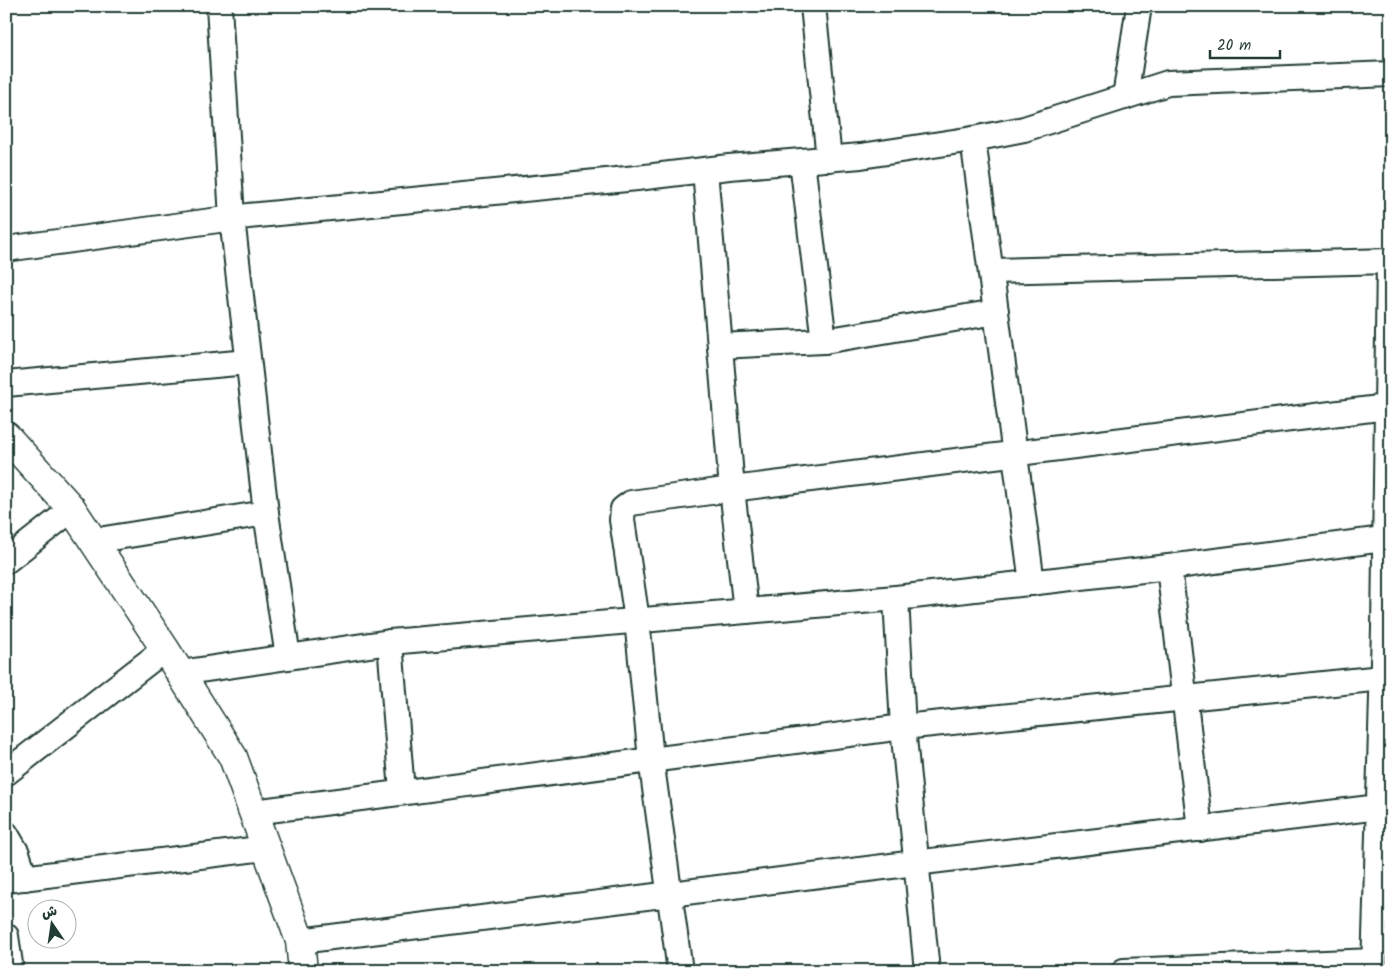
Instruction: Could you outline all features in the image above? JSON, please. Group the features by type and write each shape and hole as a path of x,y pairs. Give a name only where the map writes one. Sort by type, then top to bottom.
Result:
{"street":[{"path":"219,6 232,218 266,514 288,657"},
{"path":"813,6 829,159"},
{"path":"1125,97 1139,6"},
{"path":"6,249 232,218 861,156 973,139 1024,129 1168,83 1391,74"},
{"path":"973,139 1032,583"},
{"path":"802,161 824,341"},
{"path":"705,170 732,489 746,611"},
{"path":"991,271 1390,261 1387,628 1382,678 1386,749 1379,807 1374,966 1124,971"},
{"path":"720,346 824,341 996,312"},
{"path":"6,384 248,362"},
{"path":"680,971 651,759 637,620 622,520 623,509 631,503 1015,454 1388,419"},
{"path":"6,436 72,509 234,757 300,941 303,971"},
{"path":"6,561 72,509"},
{"path":"92,540 266,514"},
{"path":"180,673 390,642 896,598 1169,567 1388,538"},
{"path":"1169,567 1200,829"},
{"path":"896,598 903,727 927,971"},
{"path":"390,642 402,792"},
{"path":"6,773 164,649"},
{"path":"254,812 903,727 1382,678"},
{"path":"300,941 915,863 1379,807"},
{"path":"6,834 17,853 16,879 266,848"},
{"path":"6,936 11,971"}]}
